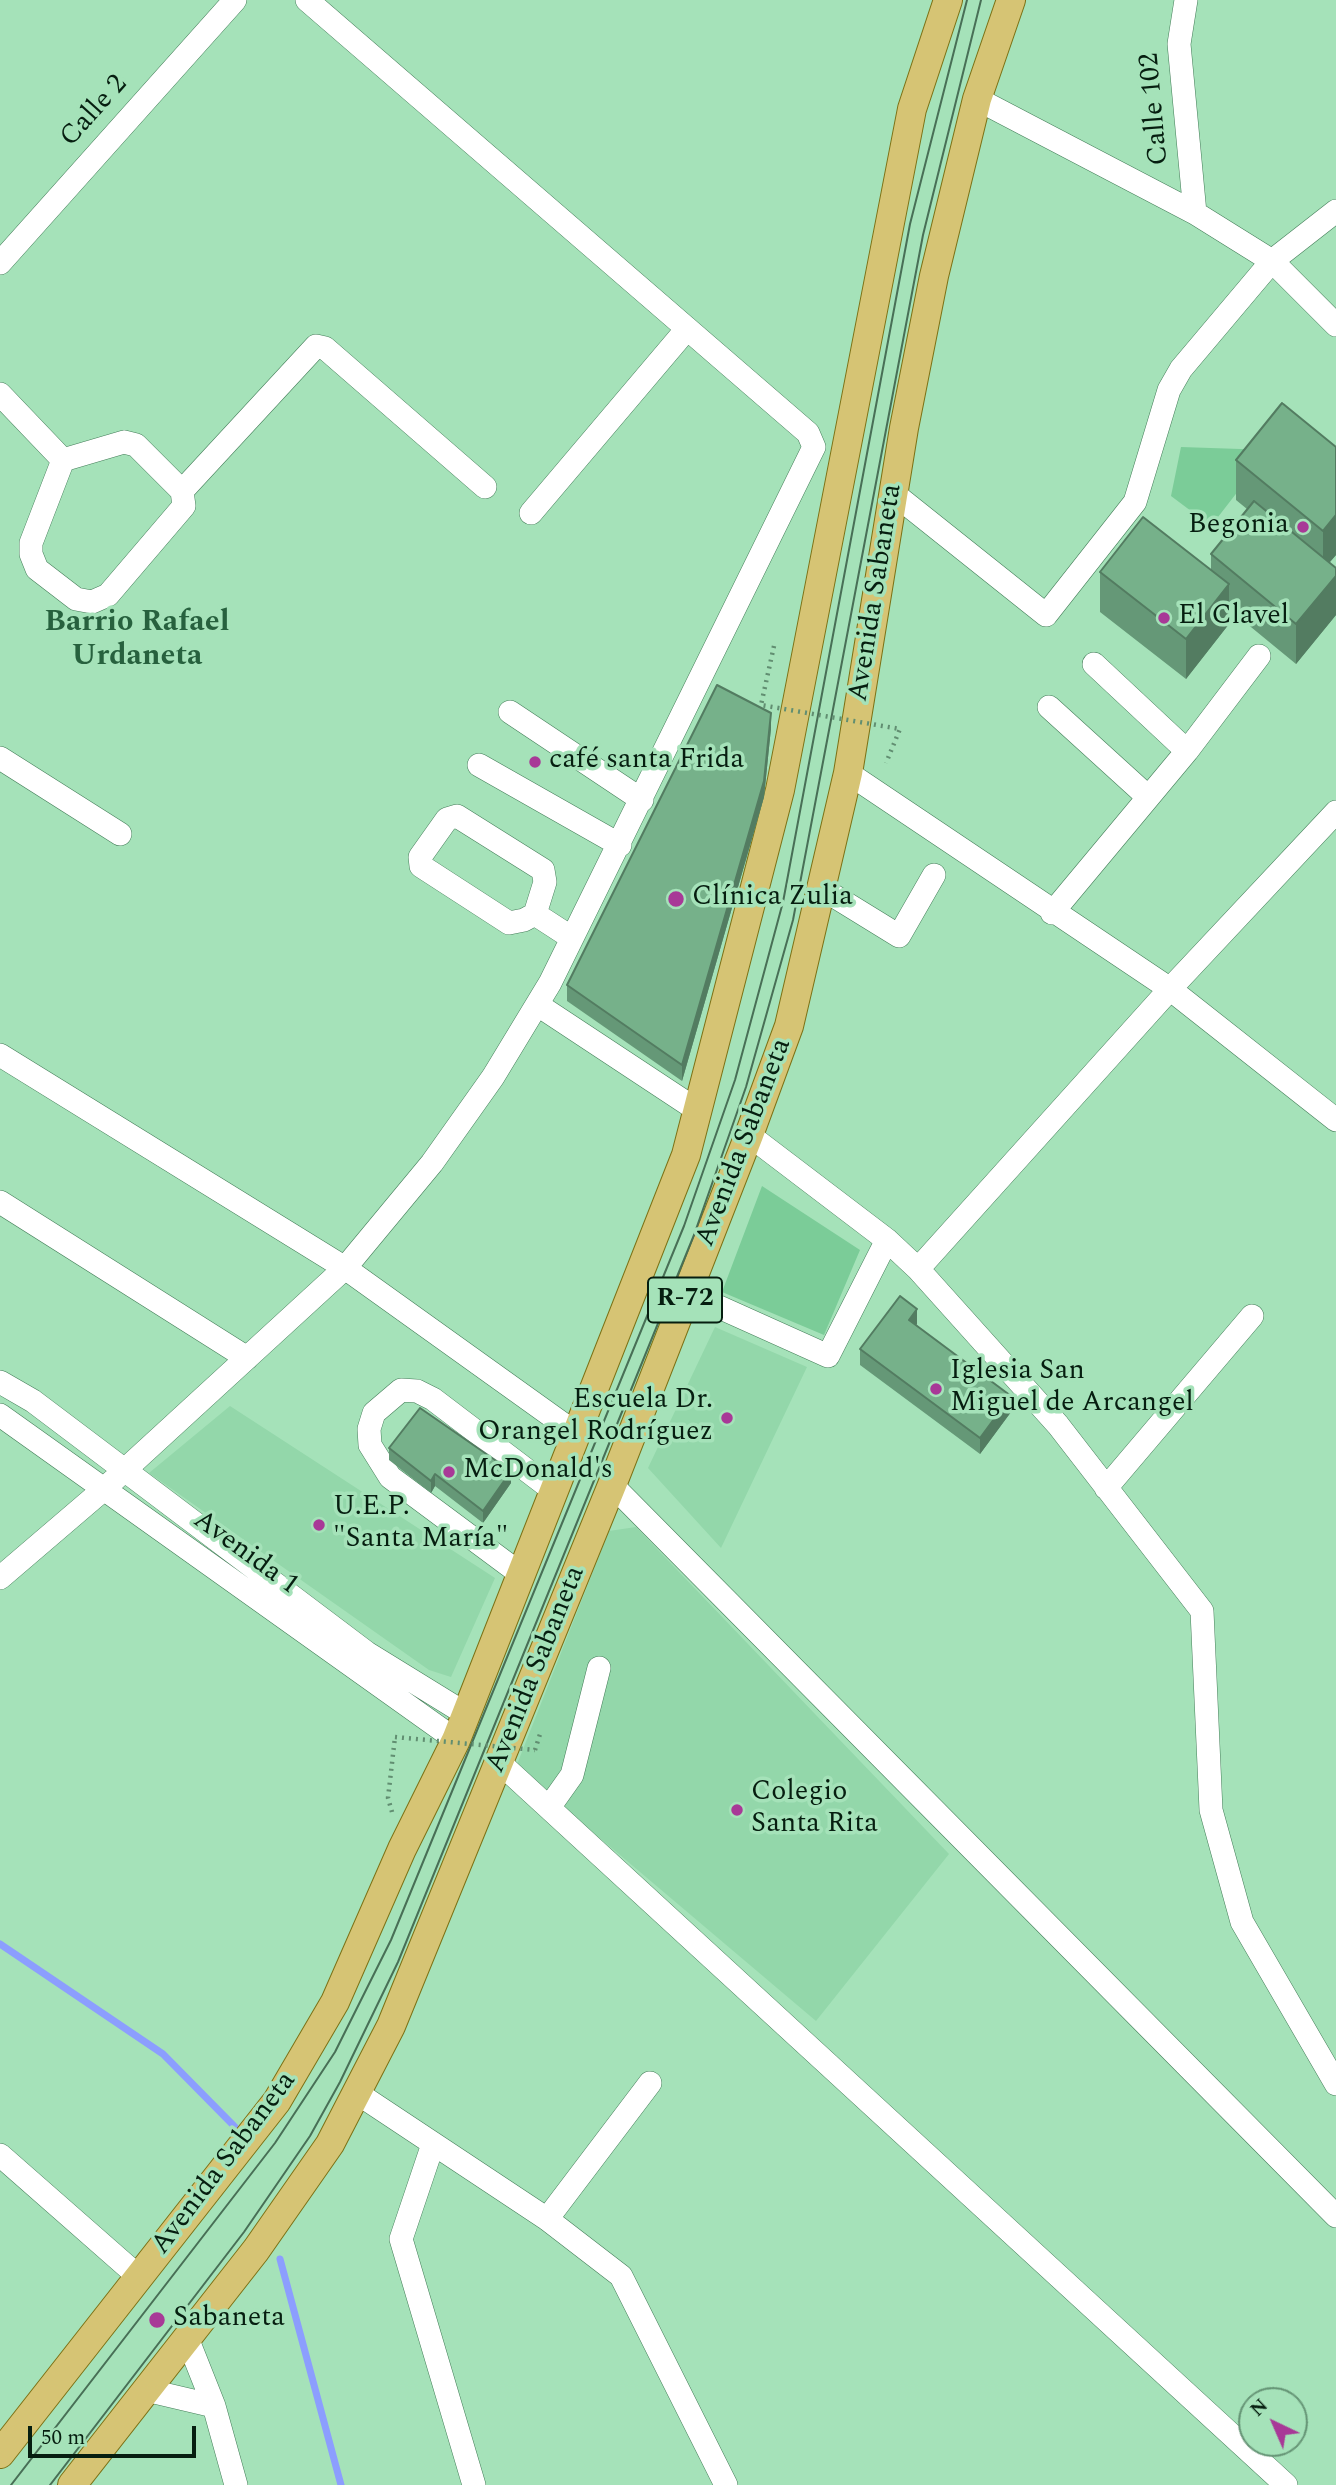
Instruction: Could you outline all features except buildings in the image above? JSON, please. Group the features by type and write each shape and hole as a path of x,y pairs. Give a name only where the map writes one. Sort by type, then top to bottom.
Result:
{"main road":[{"name":"Avenida Sabaneta","path":"0,2454 277,2101 335,2002 402,1849 461,1727 522,1575 574,1432 686,1155 780,789 912,109 948,0"},
{"name":"Avenida Sabaneta","path":"72,2485 256,2250 323,2154 357,2094 391,2026 500,1763 749,1135 789,1026 848,773 893,494 934,276 977,99 1011,0"}],"street":[{"name":"Calle 2","path":"0,263 235,0"},
{"path":"0,1578 104,1489 345,1268 432,1163 493,1077 538,1004 620,845 814,447 808,433 307,0"},
{"name":"Calle 102","path":"1186,0 1179,44 1195,213"},
{"path":"977,99 1195,213 1272,261 1336,325"},
{"path":"893,494 1046,615 1135,502 1169,390 1181,369 1272,261 1336,211"},
{"path":"531,513 686,330"},
{"path":"182,491 316,346 325,348 485,487"},
{"path":"0,394 63,460"},
{"path":"113,443 136,445 182,491 184,506 175,519 108,595 92,602 76,599 37,569 30,554 31,543 63,460 113,443"},
{"path":"1052,912 1187,751 1259,656"},
{"path":"1094,664 1187,751"},
{"path":"1049,707 1148,797"},
{"path":"510,712 642,800"},
{"path":"0,758 120,834"},
{"path":"479,765 620,845"},
{"path":"848,773 1170,989 1336,1120"},
{"path":"918,1269 1170,989 1336,812"},
{"path":"457,816 543,870 545,882 535,914 509,923 421,866 420,857 447,819 457,816"},
{"path":"821,888 899,936 934,875"},
{"path":"535,914 572,938"},
{"path":"538,1004 697,1110"},
{"path":"0,1055 345,1268 574,1432"},
{"path":"749,1135 887,1240 918,1269 1058,1425 1202,1611 1211,1810 1242,1922 1336,2084"},
{"path":"0,1202 247,1359"},
{"path":"719,1307 828,1356 887,1240"},
{"path":"1106,1488 1252,1316"},
{"path":"0,1382 33,1401 461,1727"},
{"path":"522,1575 390,1477 370,1445 369,1429 374,1413 401,1390 417,1391 433,1399 554,1491"},
{"name":"Avenida 1","path":"0,1415 104,1489 461,1727"},
{"path":"612,1485 1336,2216"},
{"path":"550,1806 572,1775 599,1668"},
{"path":"500,1763 550,1806 1286,2485"},
{"path":"547,2218 650,2083"},
{"path":"357,2094 547,2218 621,2276 726,2485"},
{"path":"433,2144 401,2239 474,2485"},
{"path":"0,2155 139,2277"},
{"path":"187,2338 214,2406 236,2485"},
{"path":"146,2390 214,2406"}],"path":[{"path":"774,646 761,705 900,729 886,763"},
{"path":"388,1798 395,1737 535,1750"}],"shaded area":[{"path":"1181,447 1270,450 1211,526 1171,496"},
{"path":"762,1186 860,1250 824,1335 722,1292"},
{"name":"Escuela Dr. Orangel Rodríguez","path":"715,1327 807,1367 721,1548 648,1468"},
{"name":"U.E.P. \"Santa María\"","path":"230,1406 495,1578 451,1677 429,1670 149,1473"},
{"name":"Colegio Santa Rita","path":"636,1527 949,1854 816,2021 516,1767 609,1531"}],"waterway":[{"path":"0,1944 163,2054 235,2127"},
{"path":"280,2259 341,2485"}],"tram line":[{"path":"11,2485 275,2143 335,2052 391,1940 684,1226 735,1080 783,902 910,224 967,0"},
{"path":"50,2485 244,2232 310,2136 340,2082 398,1962 694,1235 746,1087 793,920 923,235 981,0"}],"place":[{"name":"Begonia","path":"1303,527"},
{"name":"El Clavel","path":"1164,618"},
{"name":"café santa Frida","path":"535,762"},
{"name":"Clínica Zulia","path":"676,899"},
{"name":"Iglesia San Miguel de Arcangel","path":"936,1389"},
{"name":"Escuela Dr. Orangel Rodríguez","path":"727,1418"},
{"name":"McDonald's","path":"449,1472"},
{"name":"U.E.P. \"Santa María\"","path":"319,1525"},
{"name":"Colegio Santa Rita","path":"737,1810"},
{"name":"Sabaneta","path":"157,2320"}],"district":[{"name":"Barrio Rafael Urdaneta","path":"137,641"}]}
